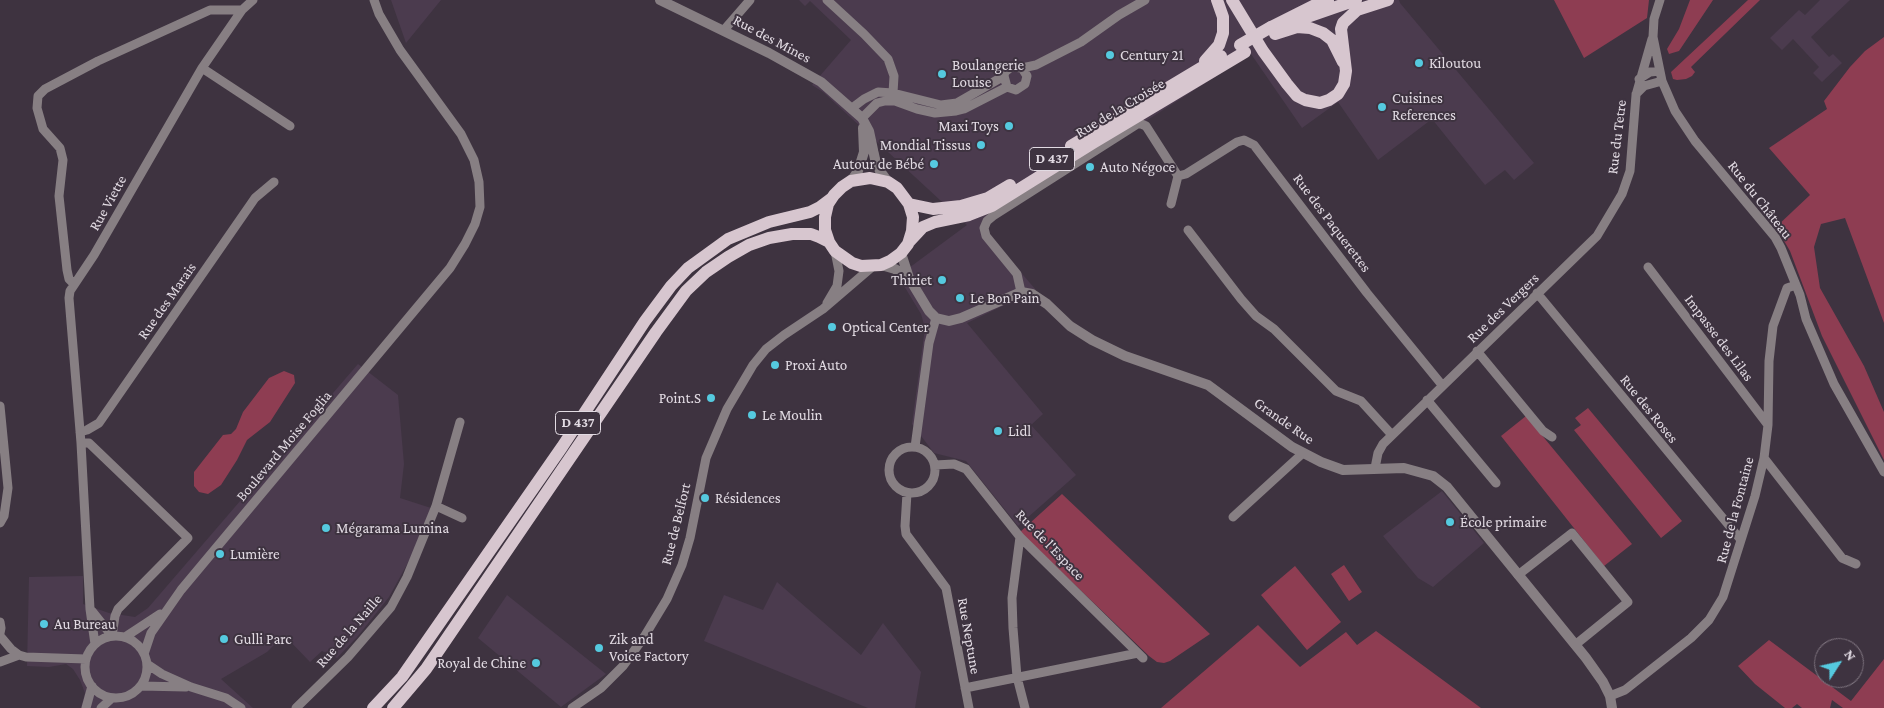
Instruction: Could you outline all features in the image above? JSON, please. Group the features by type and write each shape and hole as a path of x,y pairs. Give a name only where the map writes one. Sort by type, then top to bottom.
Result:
{"main road":[{"path":"1184,78 1211,56 1219,45 1223,33 1223,17 1217,0"},
{"path":"1232,0 1263,51 1297,96 1320,103 1330,100 1338,94 1344,84 1346,71 1341,29 1343,22 1357,10 1388,0"},
{"name":"D 437","path":"909,204 932,208 961,206 988,198 1184,78 1243,48 1317,4 1328,0"},
{"name":"D 437","path":"1273,30 1356,0"},
{"path":"1273,30 1297,27 1310,28 1322,33 1332,40 1346,71"},
{"name":"Rue de la Croisée","path":"904,248 923,227 935,222 969,215 992,206 1243,48"},
{"path":"870,178 888,182 897,188 909,204 913,217 912,231 904,248 890,261 876,266 852,263 832,247 825,230 825,217 832,198 842,187 851,181 870,178"},
{"name":"D 437","path":"372,708 402,677 562,447 645,321 671,286 688,268 728,239 769,222 810,212 832,198"},
{"name":"D 437","path":"393,708 426,669 686,291 706,272 728,257 749,245 769,238 792,234 811,234 832,247"}],"street":[{"name":"Rue Viette","path":"95,644 90,609 80,432 69,298 74,284 94,255 202,68 242,10 252,0"},
{"name":"Boulevard Moise Foglia","path":"144,654 151,633 181,590 450,268 465,244 480,207 479,182 474,160 461,134 400,50 379,14 374,0"},
{"name":"Rue des Mines","path":"660,0 724,30 821,82 862,118 870,131 875,159 880,171 888,182"},
{"path":"724,30 750,0"},
{"path":"827,0 888,59 894,76 893,93"},
{"path":"1024,72 1081,42 1118,15 1145,0"},
{"name":"Rue du Château","path":"1660,0 1654,19 1653,37 1662,82 1675,111 1689,133 1775,237 1796,285 1806,319 1834,384 1884,472"},
{"path":"74,284 69,279 67,270 58,196 63,160 60,148 43,129 38,108 38,96 45,89 98,61 210,10 242,10"},
{"path":"1636,95 1639,79 1653,37"},
{"path":"852,108 878,92 893,93 941,105 957,103 1004,76 1011,67 1024,72"},
{"path":"202,68 290,126"},
{"path":"1639,79 1650,72 1660,71"},
{"path":"851,181 858,170 864,152 865,139 862,118 877,103 894,101 917,109 935,112 956,111 964,109 1007,87 1019,89 1025,84 1024,72"},
{"path":"1004,76 1007,87"},
{"name":"Rue du Tetre","path":"1597,236 1622,194 1630,171 1636,95 1644,86 1662,82"},
{"path":"904,248 909,278 929,311 936,318 949,321 962,318 1021,292 1017,274 986,236 984,228 987,221 1139,123 1146,126 1178,176 1171,204"},
{"name":"Rue des Paquerettes","path":"1178,176 1186,174 1237,142 1244,140 1254,145 1367,293 1442,385"},
{"name":"Rue des Marais","path":"80,432 88,430 99,423 255,198 274,182"},
{"path":"1188,230 1256,316 1274,328 1336,391 1361,401 1392,435"},
{"name":"Rue des Vergers","path":"1375,468 1378,453 1383,444 1597,236"},
{"path":"823,309 837,286 840,271 832,247"},
{"path":"823,309 876,266 895,269 909,278"},
{"name":"Impasse des Lilas","path":"1648,267 1768,425"},
{"name":"Rue de la Fontaine","path":"1610,696 1625,690 1691,638 1709,620 1723,597 1764,458 1768,425 1769,361 1773,326 1787,288 1796,285"},
{"name":"Grande Rue","path":"1021,292 1032,294 1048,304 1070,326 1108,349 1208,386 1303,453 1343,470 1404,468 1433,476 1447,487 1575,645 1603,682 1610,696 1612,708"},
{"name":"Rue des Roses","path":"1537,293 1741,540"},
{"name":"Rue de Belfort","path":"572,708 601,688 623,666 644,637 667,598 682,565 690,538 706,458 727,409 753,365 766,349 823,309"},
{"path":"915,447 929,343 936,318"},
{"path":"1477,351 1543,431 1552,437"},
{"path":"1428,400 1496,483"},
{"path":"0,406 8,488 4,516 0,524"},
{"name":"Rue de la Naille","path":"296,708 348,656 391,607 407,577 436,506 460,422"},
{"path":"80,443 89,444 188,538 118,609 112,636"},
{"path":"907,447 915,447 926,451 935,465 931,484 920,492 907,493 900,490 894,485 888,470 892,458 900,450 907,447"},
{"path":"1233,517 1303,453"},
{"path":"1764,458 1842,558 1856,564"},
{"name":"Rue de l'Espace","path":"935,465 954,464 966,469 1020,537 1141,656 1017,677"},
{"name":"Rue Neptune","path":"907,493 906,534 946,588 968,708"},
{"path":"436,506 462,518"},
{"path":"1518,575 1572,533 1628,602 1575,645"},
{"path":"1020,537 1012,598 1017,677 1025,708"},
{"path":"90,609 112,636"},
{"name":"Boulevard Moise Foglia","path":"125,637 165,611"},
{"path":"0,622 2,628 0,634 11,649 19,655 34,659 86,660"},
{"path":"112,636 125,637 140,647 144,654 147,664 145,679 141,686 128,696 112,698 102,695 92,686 85,670 89,651 103,638 112,636"},
{"path":"0,662 19,655"},
{"path":"147,664 162,674 191,687 226,698 241,708"},
{"path":"965,688 1017,677"},
{"path":"86,708 92,686"},
{"path":"141,686 191,687"},
{"path":"101,708 112,698"}],"shaded area":[{"path":"391,0 441,0 406,43"},
{"path":"799,0 1399,0 1534,163 1514,180 1505,170 1485,185 1432,119 1378,160 1338,102 1302,128 1251,54 981,226 1036,290 967,323 1043,414 1031,425 1076,475 1018,526 966,461 934,453 912,424 925,328 921,314 898,276 967,225 823,92 812,85 851,40 810,1 805,6"},
{"path":"1554,0 1649,0 1647,18 1584,58"},
{"path":"1690,0 1713,0 1679,51 1669,54 1667,49 1679,29"},
{"path":"1748,0 1760,0 1691,67 1695,72 1692,76 1686,79 1673,79 1671,72"},
{"path":"1820,0 1850,0 1811,37 1829,57 1833,54 1842,63 1822,82 1813,73 1819,67 1793,39 1782,50 1770,38 1799,10 1805,15"},
{"path":"1884,37 1884,323 1845,218 1821,224 1814,247 1820,288 1864,366 1884,412 1884,460 1822,336 1790,251 1776,227 1810,195 1769,148 1827,109 1824,101 1850,67 1865,51"},
{"path":"358,364 398,395 404,464 400,498 431,508 410,559 389,597 358,636 337,658 322,651 310,662 284,635 267,652 221,679 253,708 81,708 85,693 73,669 66,664 49,667 27,666 29,577 83,576 83,604 109,613 135,617 148,608"},
{"path":"284,371 294,375 295,383 270,422 247,440 221,485 208,494 199,492 194,486 194,472 223,435 231,434 236,429 243,412 269,378"},
{"path":"1588,408 1682,521 1661,538 1574,430 1581,425 1575,418"},
{"path":"1526,416 1632,544 1604,566 1501,436"},
{"path":"1442,491 1484,543 1433,587 1418,578 1383,536"},
{"path":"1062,494 1210,634 1170,661 1164,663 1157,662 1149,656 1020,532"},
{"path":"1344,565 1362,592 1349,601 1331,574"},
{"path":"1295,566 1341,622 1307,650 1261,595"},
{"path":"777,582 861,655 883,623 921,672 915,708 868,708 704,641 724,595 763,610"},
{"path":"507,595 606,674 561,707 478,638"},
{"path":"1258,625 1300,667 1346,632 1357,645 1376,631 1481,708 1161,708"},
{"path":"1769,640 1814,673 1814,688 1834,688 1851,701 1861,688 1864,688 1864,684 1884,659 1884,708 1843,708 1832,700 1830,708 1802,708 1797,704 1792,708 1785,708 1755,684 1738,666"}],"place":[{"name":"Century 21","path":"1110,55"},
{"name":"Kiloutou","path":"1419,63"},
{"name":"Boulangerie Louise","path":"942,74"},
{"name":"Cuisines References","path":"1382,107"},
{"name":"Maxi Toys","path":"1009,126"},
{"name":"Mondial Tissus","path":"981,145"},
{"name":"Autour de Bébé","path":"934,164"},
{"name":"Auto Négoce","path":"1090,167"},
{"name":"Thiriet","path":"942,280"},
{"name":"Le Bon Pain","path":"960,298"},
{"name":"Optical Center","path":"832,327"},
{"name":"Proxi Auto","path":"775,365"},
{"name":"Point.S","path":"711,398"},
{"name":"Le Moulin","path":"752,415"},
{"name":"Lidl","path":"998,431"},
{"name":"Résidences","path":"705,498"},
{"name":"École primaire","path":"1450,522"},
{"name":"Mégarama Lumina","path":"326,528"},
{"name":"Lumière","path":"220,554"},
{"name":"Au Bureau","path":"44,624"},
{"name":"Gulli Parc","path":"224,639"},
{"name":"Zik and Voice Factory","path":"599,648"},
{"name":"Royal de Chine","path":"536,663"}]}
